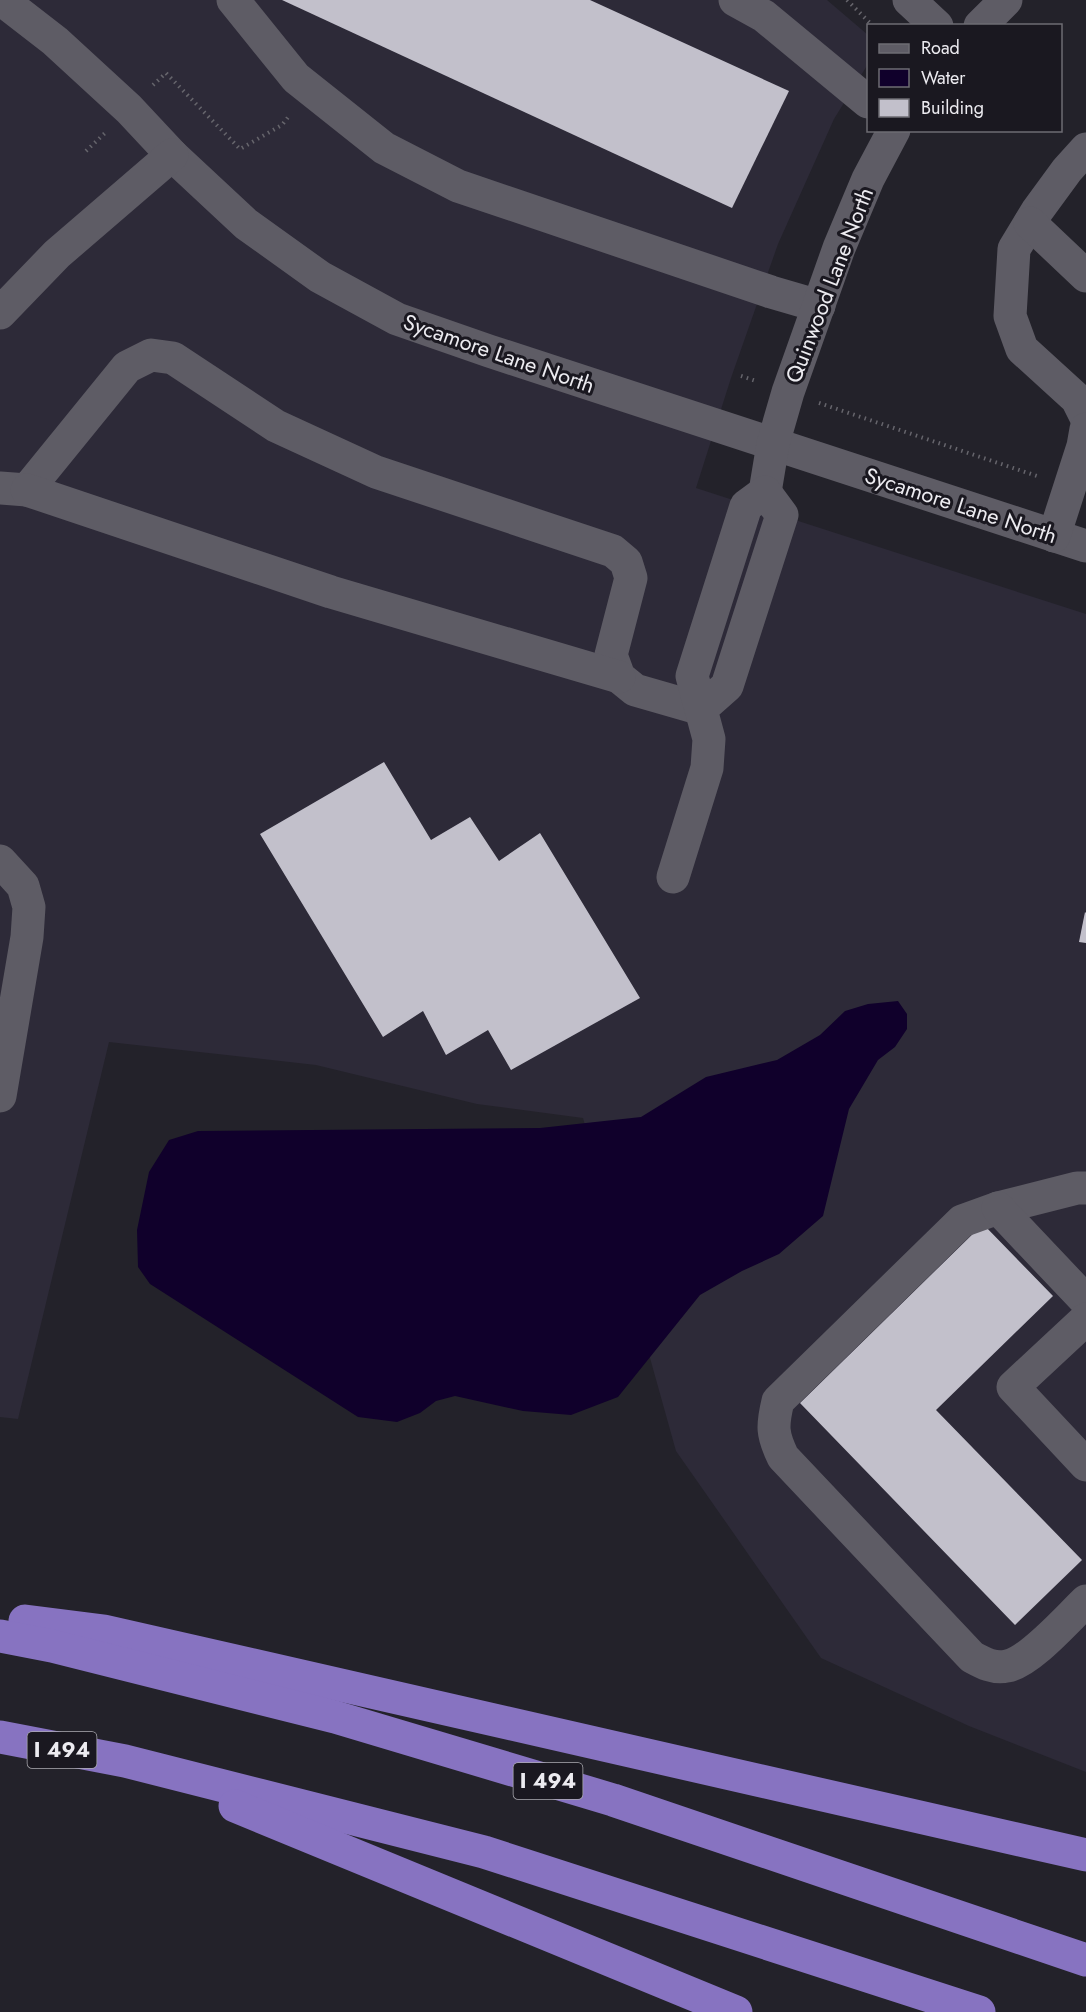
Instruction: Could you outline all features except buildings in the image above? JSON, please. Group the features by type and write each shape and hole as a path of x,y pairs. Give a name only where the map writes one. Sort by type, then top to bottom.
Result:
{"highway":[{"path":"0,1618 116,1634 1086,1855"},
{"name":"I 494","path":"0,1636 52,1646 335,1717 613,1800 1086,1960"},
{"name":"I 494","path":"0,1737 125,1761 484,1851 979,2012"},
{"path":"125,1761 736,2012"}],"street":[{"name":"Sycamore Lane North","path":"2,0 55,41 129,109 172,155 246,224 320,277 397,319 1086,546"},
{"path":"233,0 296,78 384,148 458,186 771,292 819,306"},
{"path":"735,0 764,16 867,101"},
{"path":"909,0 935,24"},
{"path":"982,24 1006,0"},
{"name":"Quinwood Lane North","path":"701,709 727,686 782,515 765,492 773,444 788,392 839,248 864,189 893,132"},
{"path":"1054,536 1085,435 1077,399 1022,349 1010,316 1014,249 1067,170 1086,149"},
{"path":"0,313 57,254 172,155"},
{"path":"1030,223 1086,276"},
{"path":"619,677 611,656 631,578 626,562 613,551 376,472 276,426 173,358 151,355 127,368 14,489 331,592 619,677 635,690 701,709 709,739 707,768 673,877"},
{"path":"0,861 23,886 29,907 27,937 0,1096"},
{"path":"1086,1188 1077,1188 998,1208 962,1221 778,1401 773,1423 774,1438 783,1457 972,1657 989,1666 1007,1667 1024,1660 1086,1601"},
{"path":"998,1208 1086,1300"},
{"path":"1086,1319 1013,1387 1086,1465"}],"path":[{"path":"847,0 871,24"},
{"path":"86,151 166,73 240,149 282,125 312,90"},
{"path":"741,376 1070,487"}],"shaded area":[{"path":"0,0 827,0 867,34 867,66 834,119 778,244 731,378 696,488 1086,614 1086,1772 969,1726 821,1658 676,1451 583,1118 477,1104 316,1065 109,1042 18,1419 0,1417"}],"water":[{"path":"898,1001 907,1014 907,1029 895,1047 878,1060 849,1109 823,1216 779,1254 742,1271 700,1295 618,1397 571,1415 523,1411 455,1396 436,1401 420,1413 397,1422 358,1417 150,1284 138,1267 137,1230 149,1172 169,1140 198,1131 540,1128 641,1117 706,1077 777,1060 820,1035 845,1011 868,1004"}]}
